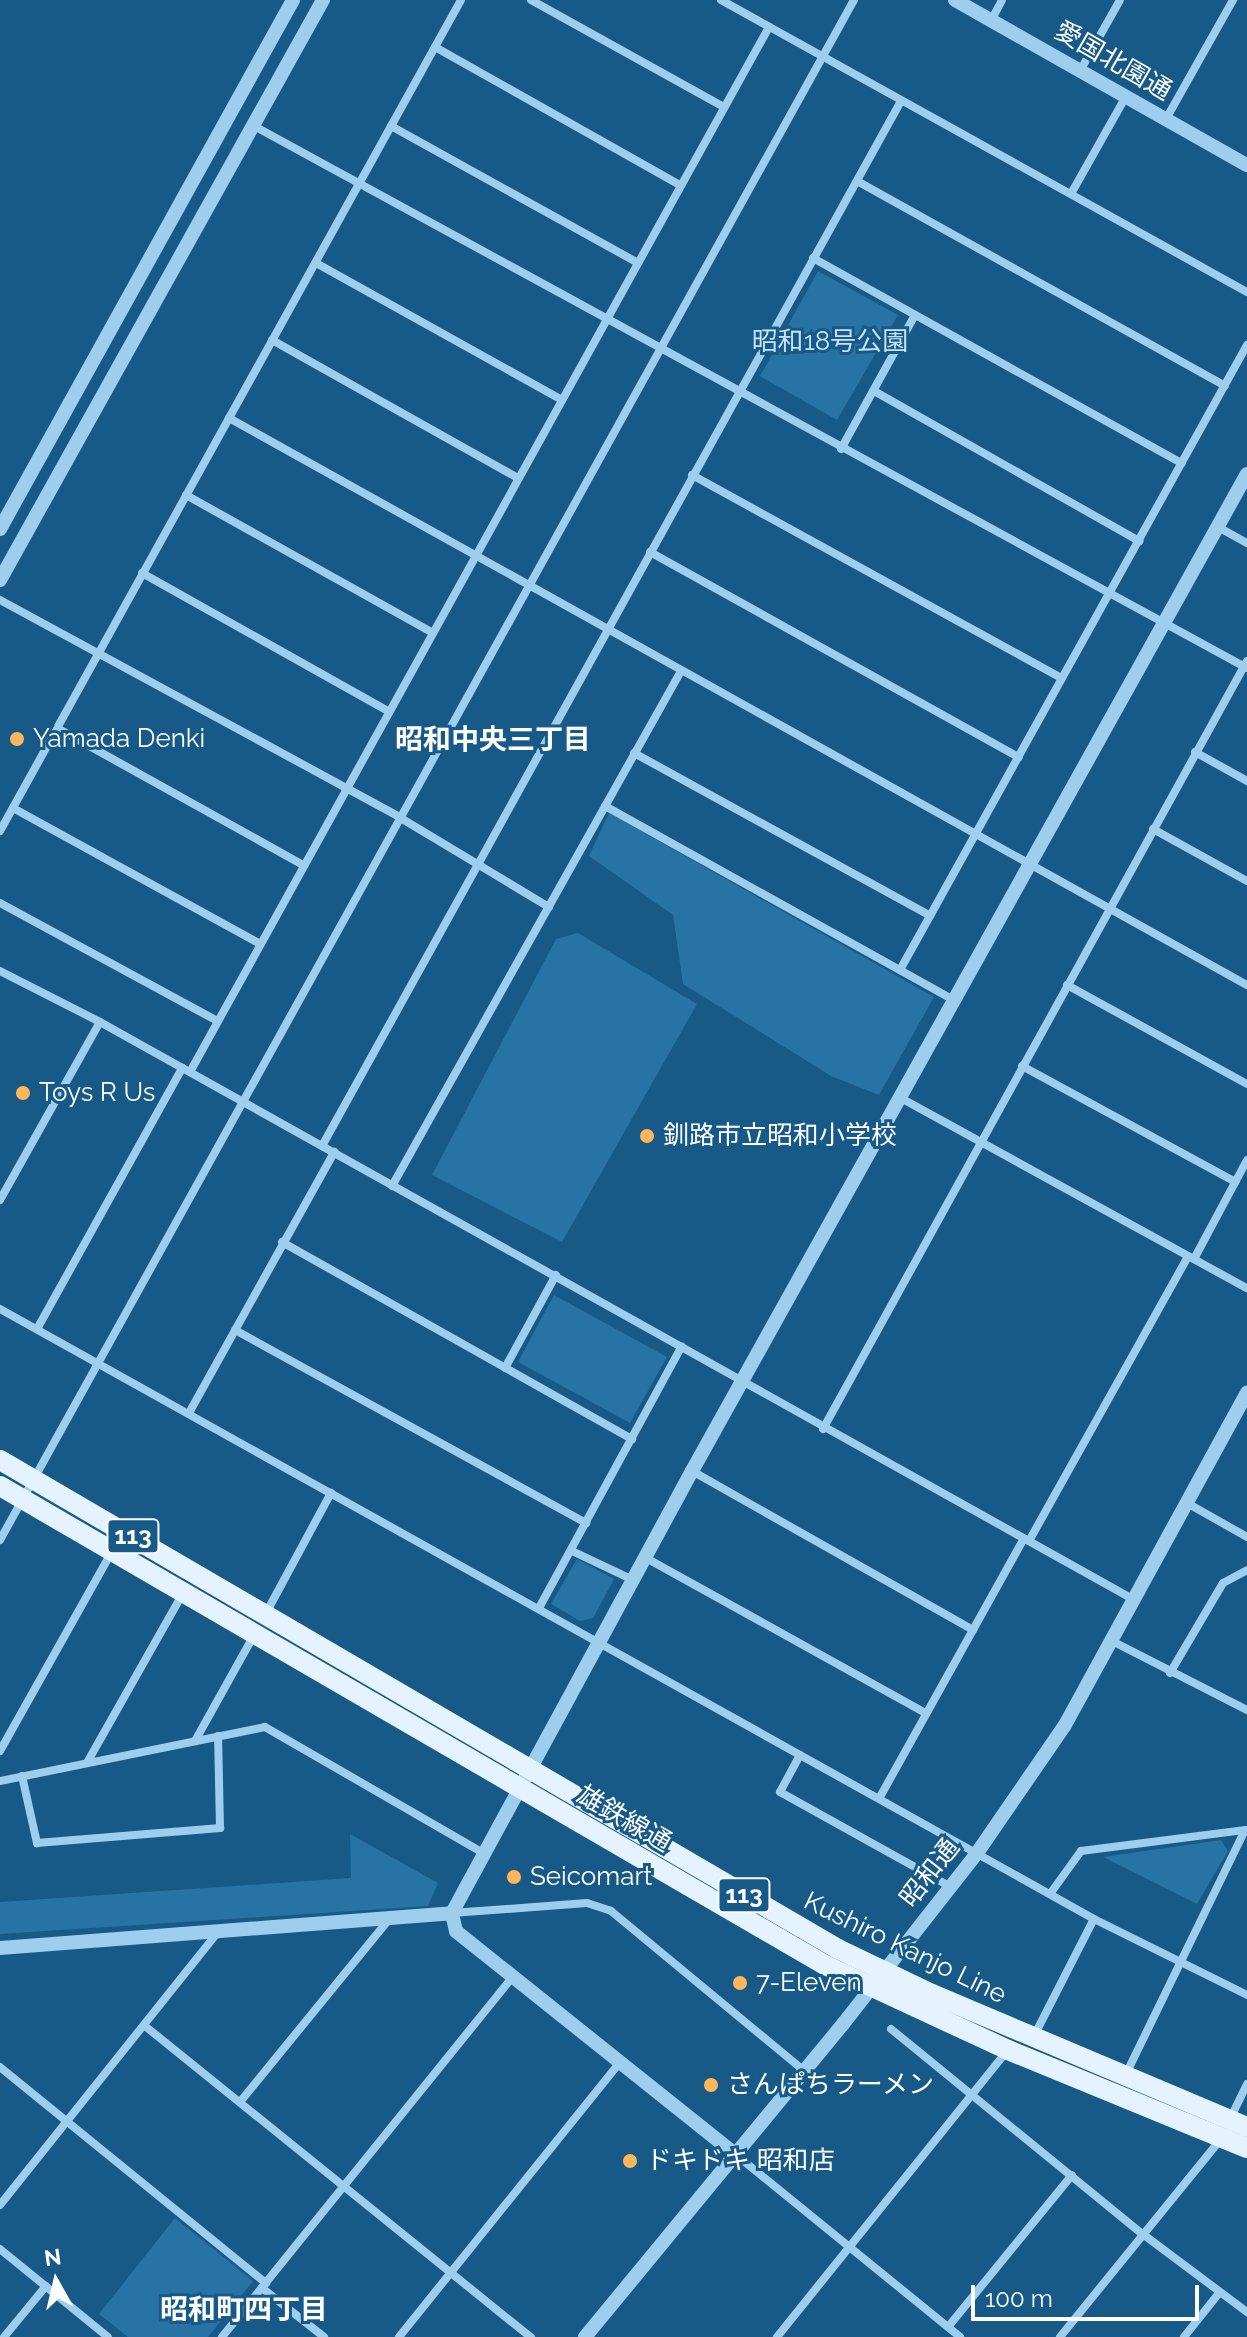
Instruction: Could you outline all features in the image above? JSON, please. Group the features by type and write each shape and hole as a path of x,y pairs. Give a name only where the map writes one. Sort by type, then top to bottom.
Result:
{"main road":[{"name":"雄鉄線通","path":"0,1460 518,1788 825,1965 877,1978 1008,2050 1233,2128 1247,2148"},
{"name":"雄鉄線通","path":"0,1486 184,1591 260,1624"},
{"name":"Kushiro Kanjo Line","path":"260,1624 529,1769 838,1949 877,1978 1126,2075 1233,2128"}],"street":[{"path":"0,529 293,0"},
{"path":"0,580 323,0"},
{"path":"0,831 461,0"},
{"path":"531,0 724,107"},
{"path":"721,0 1072,192 1247,292"},
{"path":"0,1540 854,0"},
{"name":"愛国北園通","path":"955,0 1247,165"},
{"path":"992,19 1002,0"},
{"path":"1080,71 1120,0"},
{"path":"1166,119 1233,0"},
{"path":"37,1329 217,1021 769,27"},
{"path":"435,47 680,185"},
{"path":"1072,192 1126,96"},
{"path":"322,1146 476,863 901,101"},
{"path":"254,126 1110,596 1246,665 1195,752 823,1429"},
{"path":"391,126 638,263"},
{"path":"857,181 1225,386"},
{"path":"813,258 1182,463"},
{"path":"316,263 560,399"},
{"path":"841,449 915,315"},
{"path":"272,340 518,478"},
{"path":"900,970 1247,345"},
{"path":"874,391 1139,541"},
{"path":"229,418 1247,985"},
{"path":"960,2337 456,1931 452,1913 692,1471 1247,474"},
{"path":"692,475 1062,678"},
{"path":"186,495 431,632"},
{"path":"1218,527 1247,543"},
{"path":"650,552 1019,757"},
{"path":"142,573 388,711"},
{"path":"0,600 99,651 399,817 549,907"},
{"path":"392,1186 681,671"},
{"path":"57,728 303,865"},
{"path":"1195,752 1247,781"},
{"path":"634,753 930,916"},
{"path":"605,806 953,1000"},
{"path":"13,808 259,943"},
{"path":"1153,829 1247,881"},
{"path":"0,903 217,1021"},
{"path":"0,971 100,1022 556,1275 823,1429 1134,1600"},
{"path":"1067,985 1247,1084"},
{"path":"0,1200 100,1022"},
{"path":"1022,1066 1236,1182"},
{"path":"899,1097 1247,1288"},
{"path":"189,1413 334,1152"},
{"path":"880,1797 973,1630 1247,1160"},
{"path":"282,1242 632,1439"},
{"path":"505,1368 556,1275"},
{"path":"0,1309 1094,1919 1247,1995"},
{"path":"235,1330 586,1523"},
{"path":"539,1608 682,1346"},
{"name":"昭和通","path":"585,2337 977,1853 1065,1725 1247,1393"},
{"path":"692,1471 973,1630"},
{"path":"195,1741 331,1493"},
{"path":"1187,1503 1247,1537"},
{"path":"0,1751 113,1549"},
{"path":"572,1551 633,1580"},
{"path":"646,1558 926,1713"},
{"path":"1170,1673 1223,1583 1247,1570"},
{"path":"88,1761 184,1591"},
{"path":"1112,1641 1247,1710"},
{"path":"0,1781 265,1727 483,1853"},
{"path":"22,1776 37,1843 220,1828 218,1736"},
{"path":"800,1755 780,1792 949,1886"},
{"path":"1050,1894 1081,1851 1246,1830"},
{"path":"1126,2075 1246,1830"},
{"path":"0,1948 587,1903 611,1911 803,2070"},
{"path":"240,2102 390,1919"},
{"path":"1033,2038 1094,1919"},
{"path":"0,2205 220,1931"},
{"path":"222,2337 513,1977"},
{"path":"145,2026 531,2337"},
{"path":"891,2029 1144,2235 1247,2312"},
{"path":"777,2337 1008,2050"},
{"path":"399,2337 619,2063"},
{"path":"0,2067 324,2337"},
{"path":"1060,2337 1233,2128 1247,2084"},
{"path":"948,2327 1072,2175"},
{"path":"0,2249 108,2337"},
{"path":"4,2337 46,2286"},
{"path":"1184,2337 1219,2293"}],"green space":[{"name":"昭和18号公園","path":"818,271 898,315 837,420 760,376"},
{"path":"609,813 934,997 879,1095 831,1076 683,984 673,915 589,856"},
{"path":"578,933 697,1004 562,1242 432,1175 556,939"},
{"path":"554,1295 667,1357 630,1423 518,1362"},
{"path":"577,1559 614,1579 593,1618 580,1621 551,1604"},
{"path":"350,1834 438,1883 428,1906 0,1934 0,1902 351,1878"},
{"path":"1221,1840 1228,1851 1197,1904 1103,1857"},
{"path":"175,2218 253,2281 208,2337 128,2337 99,2314"}],"place":[{"name":"Yamada Denki","path":"17,739"},
{"name":"Toys R Us","path":"23,1093"},
{"name":"釧路市立昭和小学校","path":"647,1136"},
{"name":"Seicomart","path":"514,1877"},
{"name":"7-Eleven","path":"740,1983"},
{"name":"さんぱちラーメン","path":"711,2085"},
{"name":"ドキドキ 昭和店","path":"630,2161"}],"district":[{"name":"昭和中央三丁目","path":"493,740"},
{"name":"昭和町四丁目","path":"244,2310"}]}
